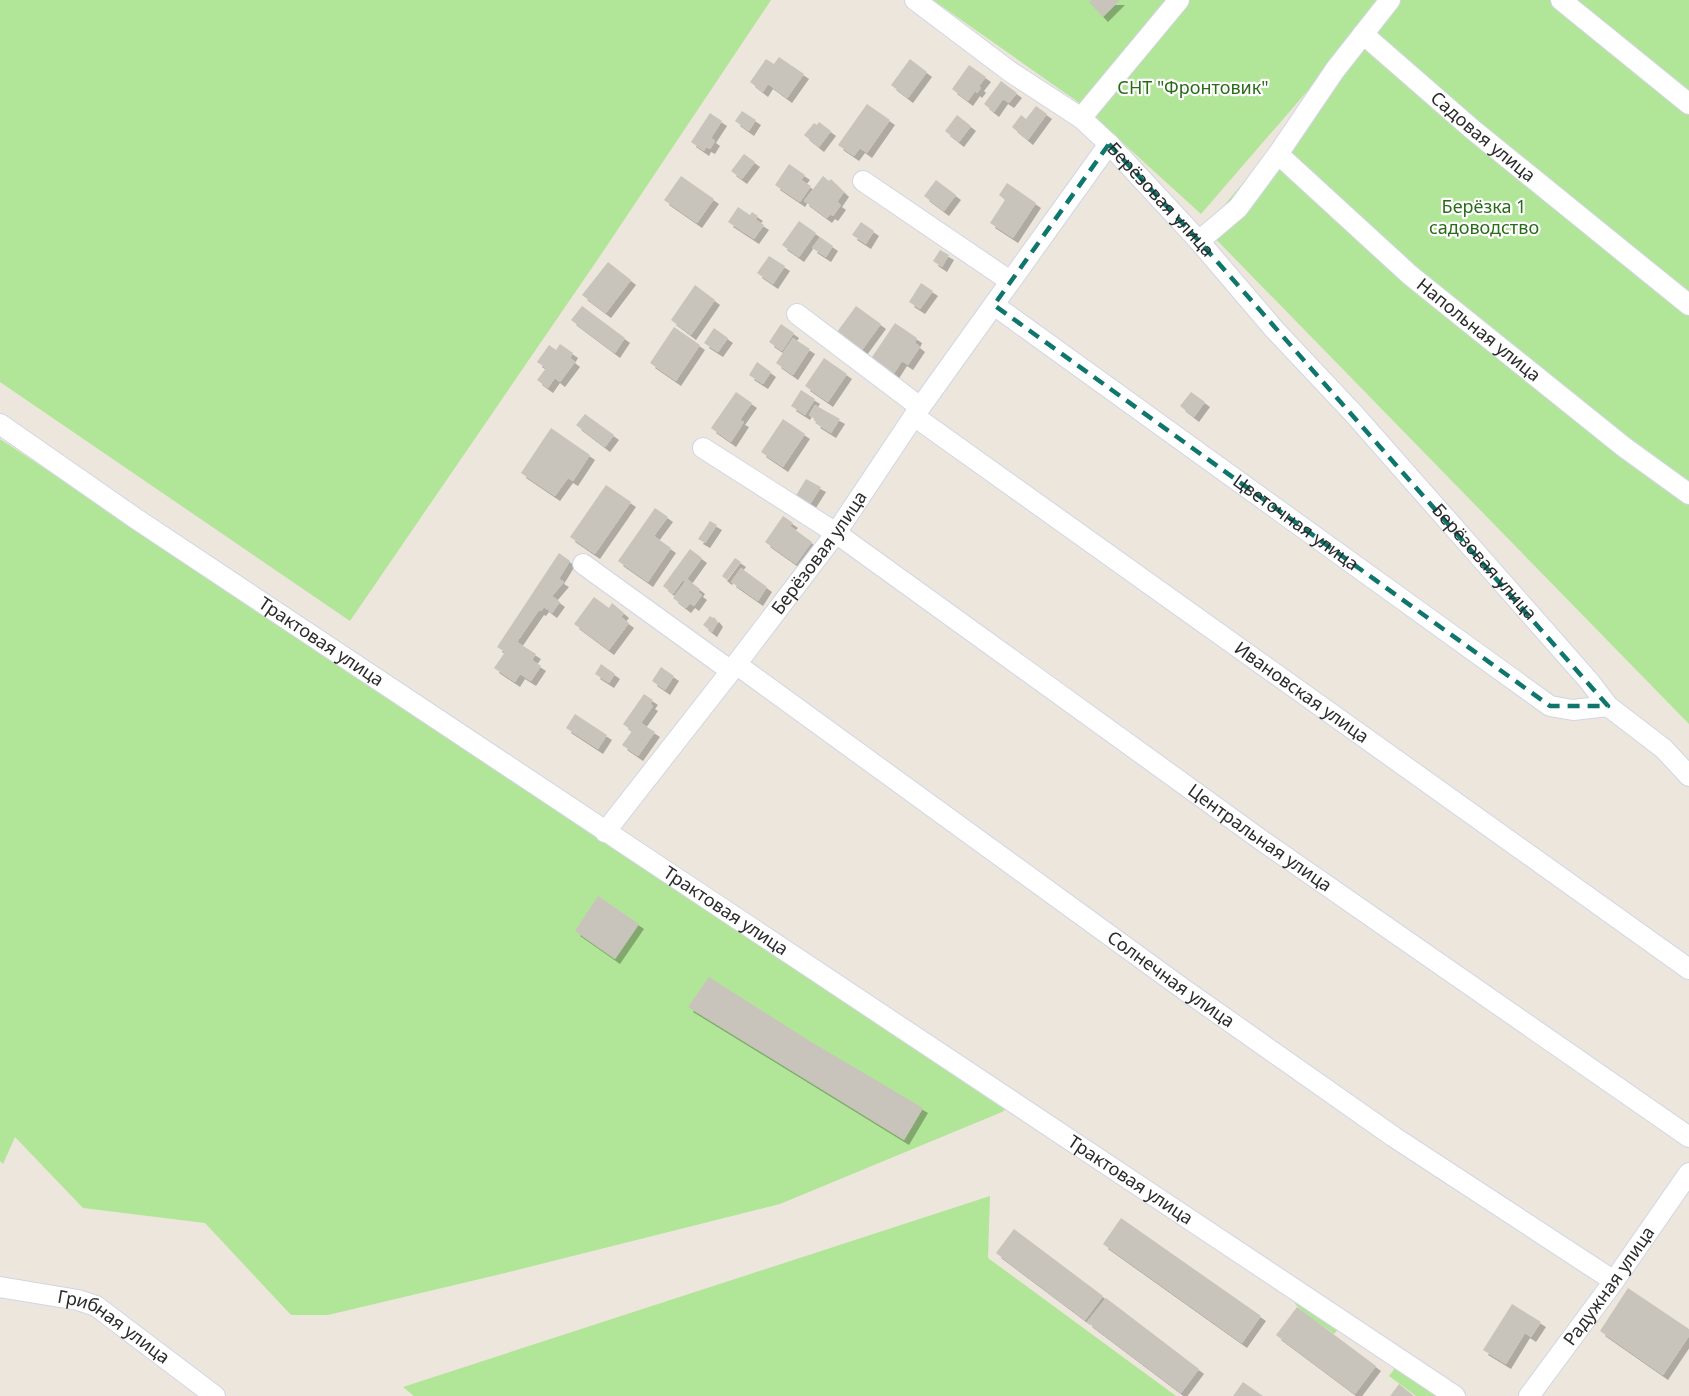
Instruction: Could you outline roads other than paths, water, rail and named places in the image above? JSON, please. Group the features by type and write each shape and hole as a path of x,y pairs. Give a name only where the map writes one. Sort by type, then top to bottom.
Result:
{"street":[{"path":"915,0 933,11 1012,72 1081,118 1109,144"},
{"path":"1081,118 1179,0"},
{"path":"1199,241 1238,208 1335,70 1390,0"},
{"path":"1561,0 1689,104"},
{"name":"Садовая улица","path":"1363,34 1472,129 1689,305"},
{"name":"Берёзовая улица","path":"605,832 836,533 917,411 1109,144 1199,241 1274,329 1354,414 1589,681 1608,706 1664,749 1689,776"},
{"name":"Напольная улица","path":"1278,154 1410,275 1624,447 1687,488"},
{"path":"863,181 1010,281"},
{"name":"Цветочная улица","path":"994,305 1537,698 1551,706 1573,710 1608,706"},
{"name":"Ивановская улица","path":"797,314 917,411 1689,969"},
{"name":"Трактовая улица","path":"0,424 135,518 605,832 1455,1396"},
{"name":"Центральная улица","path":"703,448 836,533 1264,842 1689,1137"},
{"name":"Солнечная улица","path":"583,564 734,667 1191,995 1394,1137 1614,1281"},
{"name":"Радужная улица","path":"1529,1396 1614,1281 1689,1173"},
{"name":"Грибная улица","path":"0,1287 78,1300 96,1306 215,1396"}],"park label":[{"name":"СНТ \"Фронтовик\"","path":"1193,88"},
{"name":"Берёзка 1 садоводство","path":"1484,217"}]}
